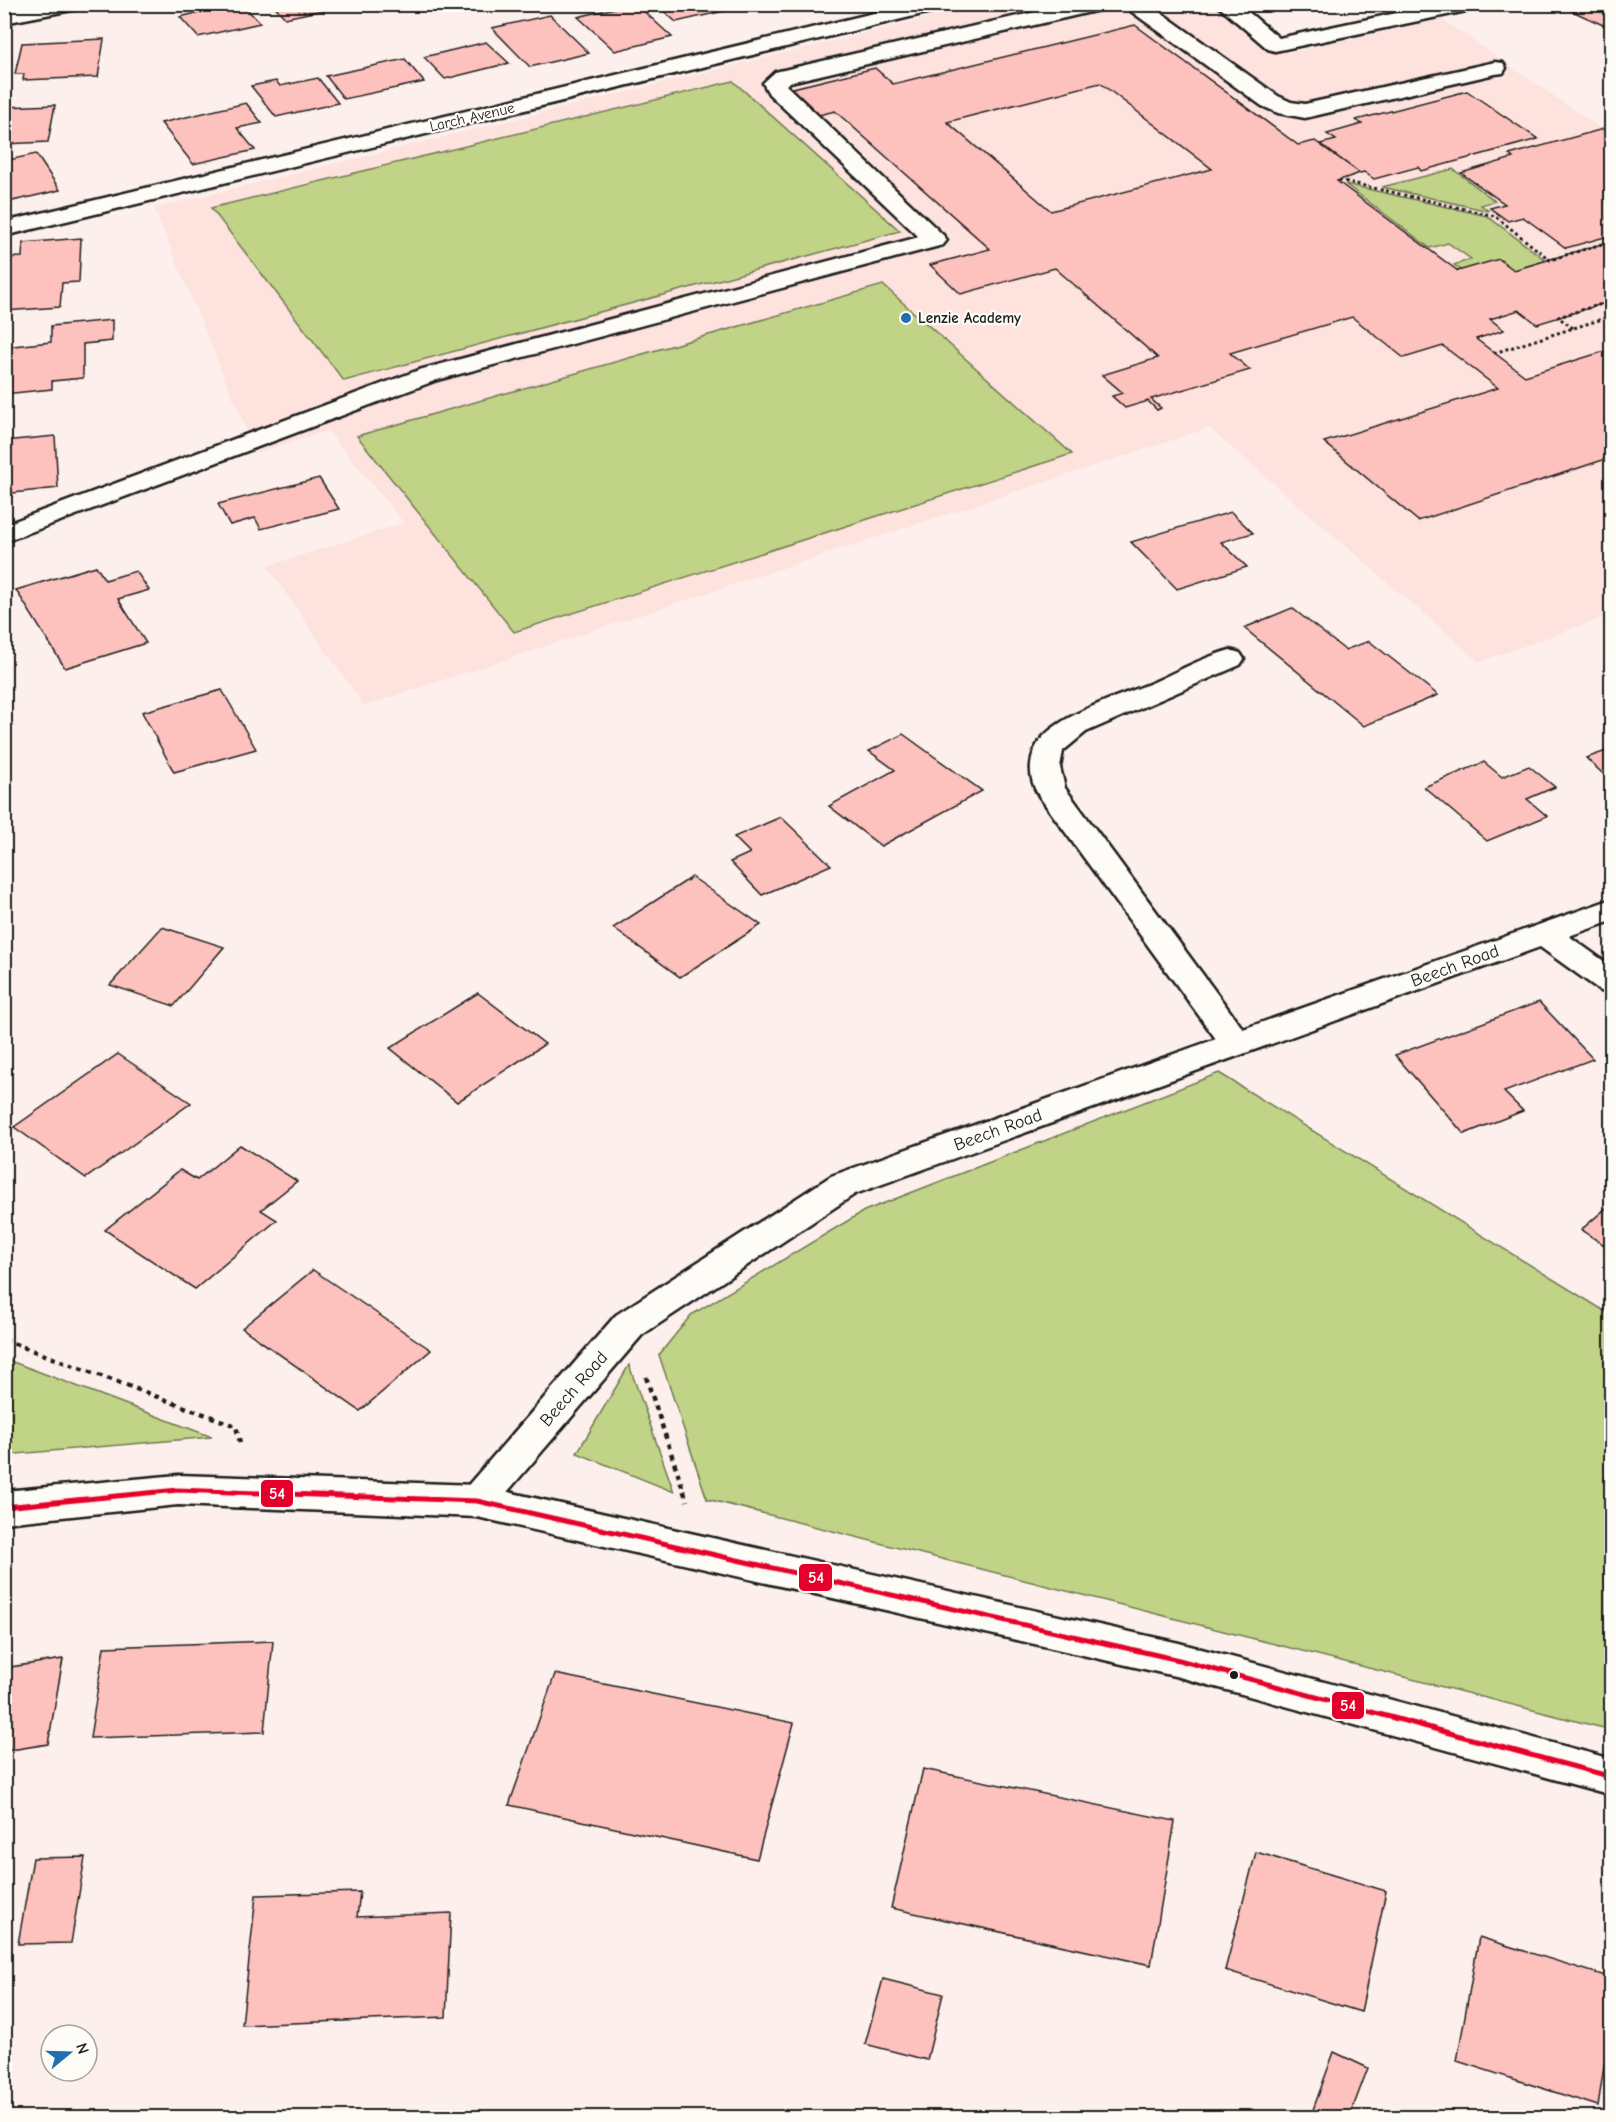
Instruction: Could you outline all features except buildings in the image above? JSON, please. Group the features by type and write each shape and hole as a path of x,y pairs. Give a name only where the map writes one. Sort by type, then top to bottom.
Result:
{"street":[{"path":"4,18 72,4"},
{"name":"Larch Avenue","path":"4,229 939,4"},
{"path":"4,534 428,375 935,240 777,89 774,83 783,77 1099,4"},
{"path":"1131,4 1139,7 1270,101 1286,108 1305,111 1496,68"},
{"path":"1226,4 1275,45"},
{"path":"1214,61 1275,45 1471,4"},
{"path":"1230,659 1076,726 1053,740 1043,769 1050,789 1237,1044"},
{"name":"Beech Road","path":"477,1501 629,1325 843,1185 1611,909"},
{"path":"1544,934 1611,983"},
{"path":"4,1507 178,1490 477,1501 1179,1660 1611,1777"}],"path":[{"path":"1339,180 1498,215 1550,260 1608,243 1611,245"},
{"path":"1573,328 1558,317 1611,301"},
{"path":"1494,353 1611,316"},
{"path":"629,1325 704,1551"},
{"path":"4,1340 236,1426 251,1493"}],"shaded area":[{"name":"Lenzie Academy","path":"980,5 1212,5 1267,47 1287,53 1437,16 1611,135 1611,615 1479,662 1209,428 364,706 267,566 404,523 328,431 256,453 154,208"}],"green space":[{"path":"733,81 900,231 344,381 211,208"},
{"path":"1453,169 1495,201 1481,205 1489,211 1382,187"},
{"path":"1345,184 1487,216 1547,261 1514,270 1461,270 1454,265 1471,259 1448,243 1430,248"},
{"path":"883,285 1072,454 514,632 357,436"},
{"path":"1219,1073 1611,1315 1611,1730 707,1499 659,1355 691,1315 864,1211"},
{"path":"5,1359 212,1437 5,1455"},
{"path":"629,1365 674,1492 577,1453"}],"transit line":[{"name":"54","path":"4,1507 178,1490 477,1501 1179,1660 1612,1777"}],"place":[{"name":"Lenzie Academy","path":"906,318"}]}
